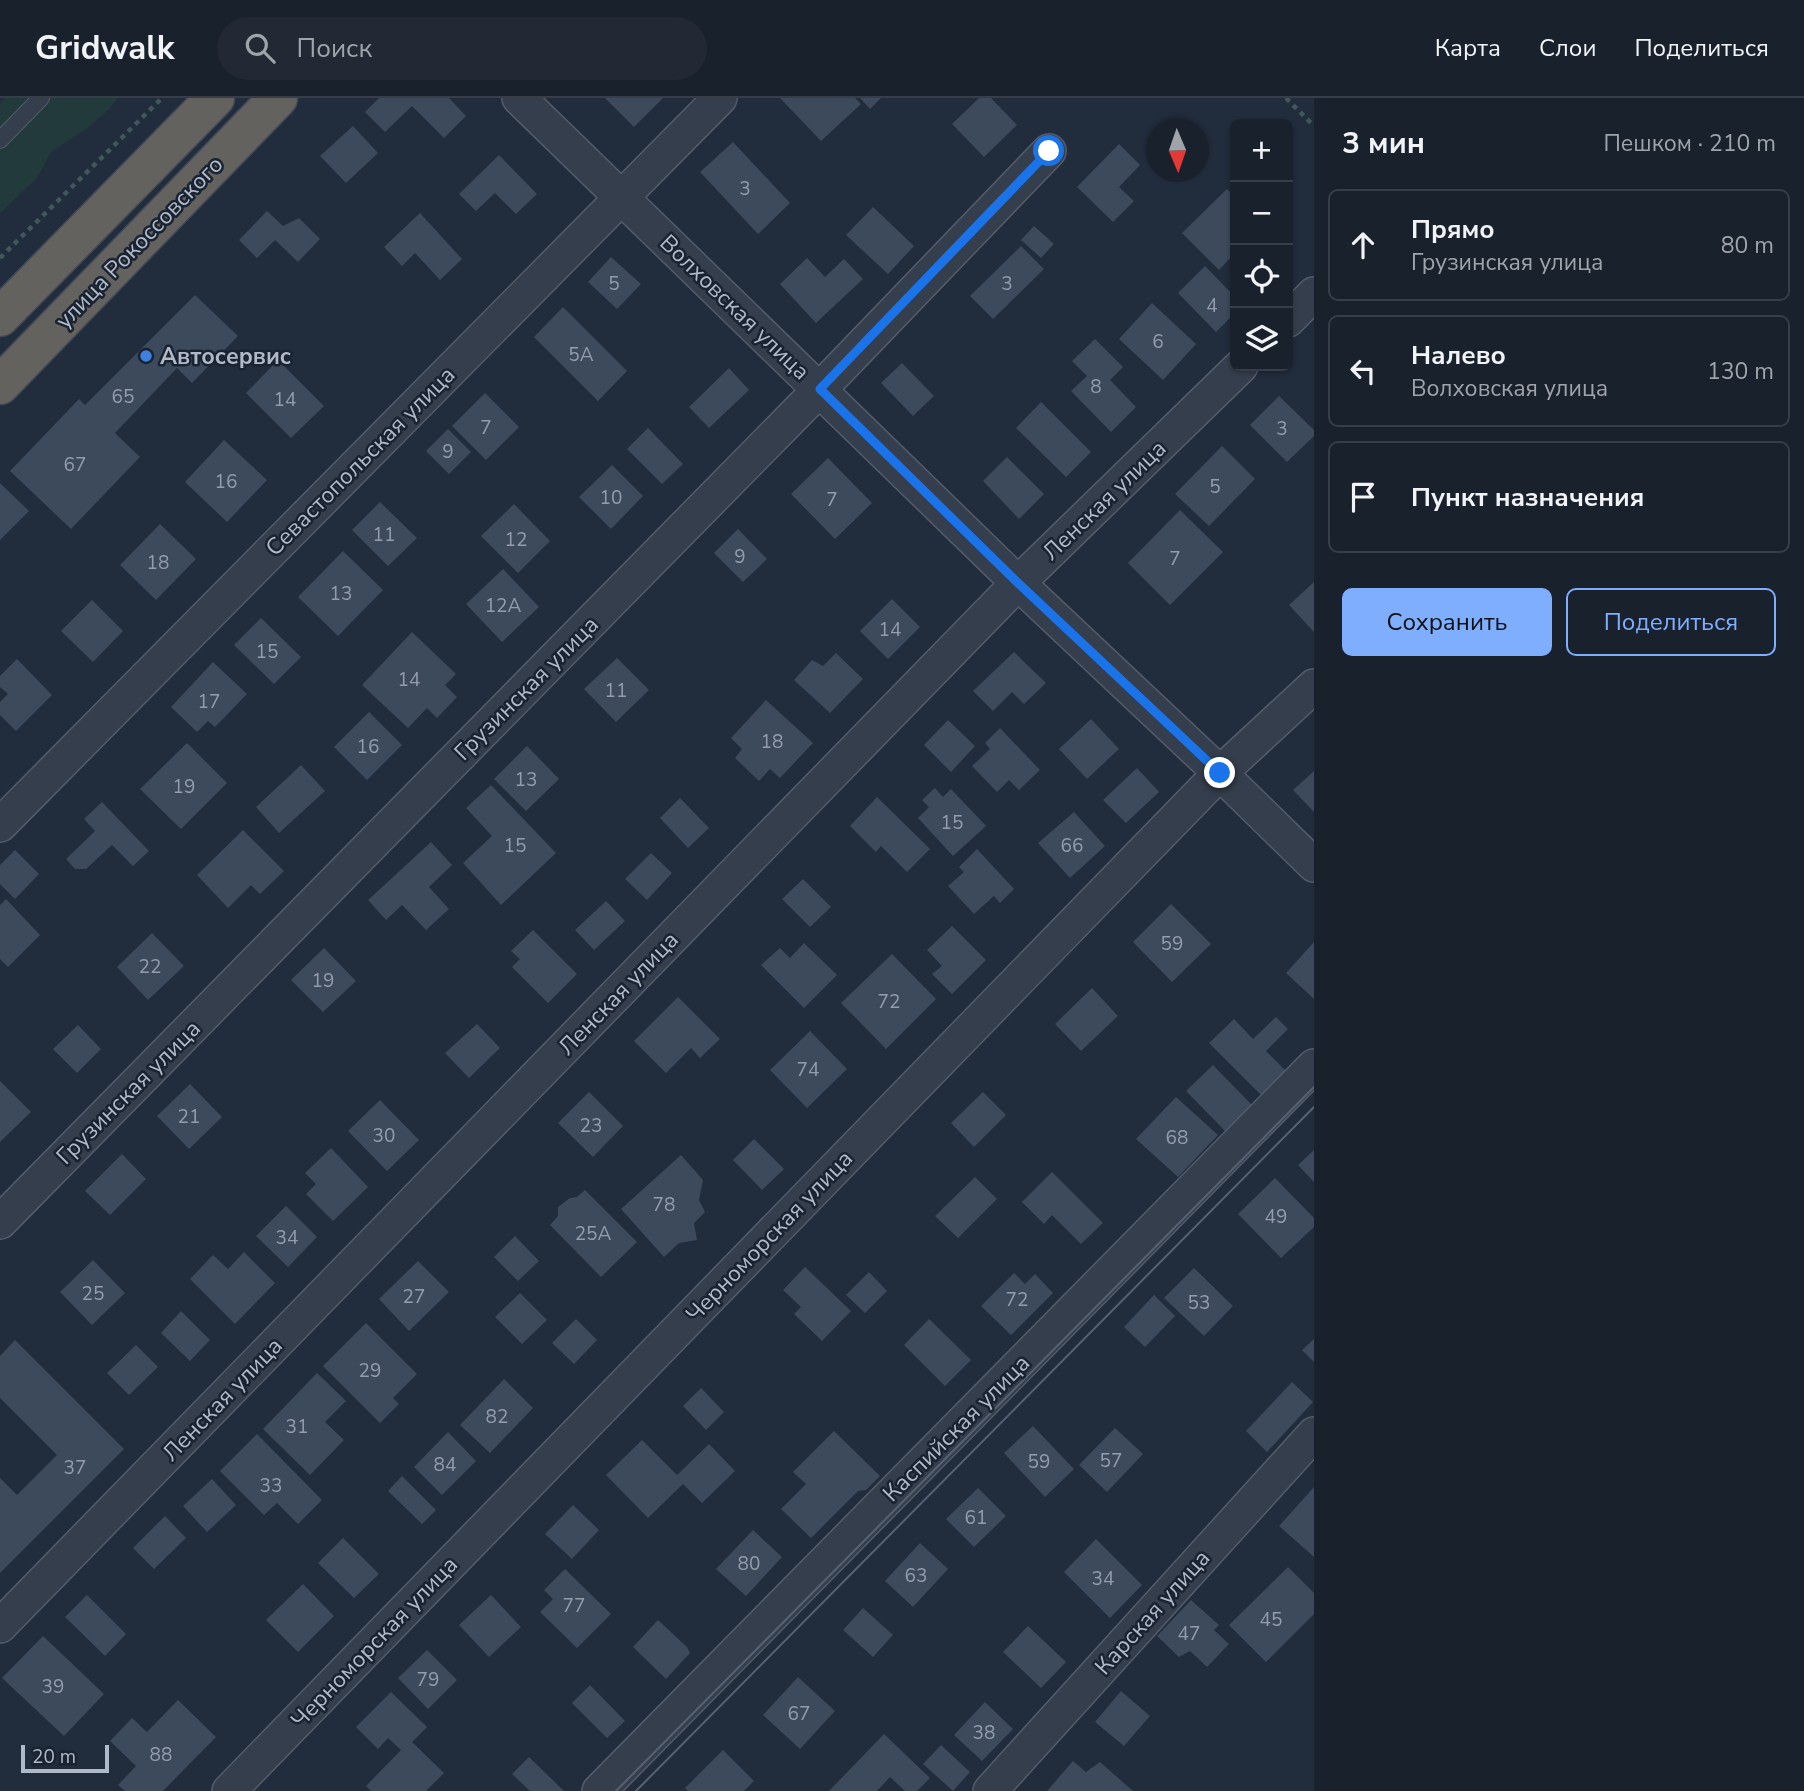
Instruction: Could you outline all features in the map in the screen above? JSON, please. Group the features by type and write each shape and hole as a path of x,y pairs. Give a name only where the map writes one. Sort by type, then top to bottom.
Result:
{"highway":[{"name":"улица Рокоссовского","path":"0,317 215,98"},
{"name":"улица Рокоссовского","path":"0,386 278,98"}],"street":[{"name":"Волховская улица","path":"519,98 1018,583 1314,865"},
{"name":"Севастопольская улица","path":"0,825 720,98"},
{"name":"Грузинская улица","path":"0,1222 820,389 1049,151"},
{"path":"1293,315 1314,294"},
{"name":"Ленская улица","path":"0,1626 1018,583 1236,371"},
{"name":"Черноморская улица","path":"229,1791 1220,773 1314,686"},
{"name":"Каспийская улица","path":"598,1791 1314,1066"},
{"name":"Карская улица","path":"990,1791 1314,1434"}],"lane":[{"path":"0,140 41,98"}],"path":[{"path":"0,258 162,98"},
{"path":"1286,98 1314,126"}],"green space":[{"path":"5,98 118,98 89,127 51,152 37,178 0,213 0,103"}],"building":[{"path":"379,98 449,98 466,116 444,138 412,106 385,132 365,112"},
{"path":"605,98 663,98 634,127"},
{"path":"780,98 855,98 861,104 821,141"},
{"path":"860,98 881,98 870,109"},
{"path":"979,98 991,98 1017,125 984,157 952,124"},
{"path":"353,126 378,153 346,183 320,156"},
{"path":"733,142 790,203 758,234 700,172"},
{"path":"1119,144 1140,165 1119,187 1134,201 1113,222 1077,187"},
{"path":"499,155 537,194 516,214 495,193 476,211 459,194"},
{"path":"1227,189 1230,192 1230,258 1219,270 1182,233"},
{"path":"873,207 914,246 888,274 846,235"},
{"path":"267,211 283,226 299,218 320,239 298,262 275,240 257,258 239,240"},
{"path":"420,213 462,259 440,280 415,253 402,266 384,247"},
{"path":"1034,226 1054,244 1041,258 1021,240"},
{"path":"1021,246 1044,269 993,319 970,296"},
{"path":"611,257 641,284 617,309 588,282"},
{"path":"807,258 825,277 844,259 863,279 816,323 780,284"},
{"path":"1205,266 1230,292 1230,318 1216,332 1178,293"},
{"path":"195,295 238,336 192,383 177,368 115,433 140,457 71,529 10,471 79,399 85,405"},
{"path":"1152,303 1196,344 1163,380 1119,339"},
{"path":"563,307 627,371 598,401 534,337"},
{"path":"1095,339 1123,367 1110,380 1136,407 1111,432 1071,391 1087,376 1072,361"},
{"path":"278,360 324,406 291,438 246,393"},
{"path":"902,363 934,396 913,416 881,383"},
{"path":"729,368 749,390 709,428 689,407"},
{"path":"485,393 519,427 486,460 452,426"},
{"path":"1279,396 1314,430 1314,436 1287,462 1250,425"},
{"path":"1041,402 1091,452 1066,477 1016,428"},
{"path":"648,428 683,464 662,484 627,449"},
{"path":"448,429 471,452 449,474 426,451"},
{"path":"224,440 267,480 227,522 185,482"},
{"path":"1222,446 1255,479 1209,526 1175,494"},
{"path":"1007,457 1044,494 1019,519 983,481"},
{"path":"828,458 872,503 835,539 791,494"},
{"path":"612,465 643,496 611,529 579,497"},
{"path":"0,483 29,511 0,540"},
{"path":"380,502 417,538 388,566 352,530"},
{"path":"514,504 550,541 518,573 481,536"},
{"path":"1180,510 1223,552 1170,605 1128,563"},
{"path":"160,524 196,559 156,600 120,565"},
{"path":"738,529 767,559 743,582 714,553"},
{"path":"343,551 383,590 338,636 298,597"},
{"path":"503,569 539,607 502,642 466,604"},
{"path":"1314,582 1314,632 1289,605"},
{"path":"892,599 920,627 888,659 860,631"},
{"path":"92,600 123,631 93,662 61,631"},
{"path":"261,618 301,657 274,684 234,645"},
{"path":"412,632 456,674 445,685 457,697 437,718 427,708 408,728 362,685"},
{"path":"1014,652 1046,683 1024,704 1012,692 993,711 973,691"},
{"path":"836,653 863,679 830,713 794,680 812,660 823,666"},
{"path":"617,658 649,690 616,722 584,689"},
{"path":"17,659 52,695 16,731 0,715 0,702 8,694 0,687 0,676"},
{"path":"213,662 247,694 215,727 208,721 197,732 171,707"},
{"path":"766,700 813,743 780,778 770,769 759,781 735,758 742,749 731,738"},
{"path":"369,712 402,745 367,780 334,747"},
{"path":"1091,719 1119,749 1087,779 1059,749"},
{"path":"948,720 975,746 951,772 924,745"},
{"path":"1000,728 1040,770 1019,790 1009,780 997,792 972,766 990,749 985,743"},
{"path":"187,743 227,783 181,829 140,789"},
{"path":"527,746 559,779 526,811 494,779"},
{"path":"301,765 325,791 279,833 256,807"},
{"path":"1137,768 1159,792 1126,823 1103,800"},
{"path":"1314,771 1314,812 1293,790"},
{"path":"491,785 556,853 501,905 463,863 492,836 466,808"},
{"path":"935,788 943,797 951,789 986,826 953,856 918,818 929,807 922,800"},
{"path":"877,797 930,849 907,872 881,846 876,852 850,826"},
{"path":"680,798 709,828 688,848 660,818"},
{"path":"102,802 149,851 133,866 112,845 86,869 75,869 66,859 95,831 84,819"},
{"path":"1074,812 1105,846 1070,878 1038,843"},
{"path":"243,830 284,871 260,894 251,885 228,908 197,875"},
{"path":"431,842 452,865 429,887 449,909 426,930 402,905 386,920 368,900"},
{"path":"977,849 1014,889 1000,903 994,896 974,914 948,886 964,872 959,867"},
{"path":"15,850 39,874 15,899 0,884 0,865"},
{"path":"651,853 672,873 647,900 625,879"},
{"path":"803,879 831,907 810,927 782,899"},
{"path":"6,899 40,935 8,967 0,959 0,905"},
{"path":"606,901 625,921 594,950 575,930"},
{"path":"1171,904 1211,944 1172,982 1133,942"},
{"path":"952,926 986,960 952,994 932,974 942,966 927,950"},
{"path":"533,930 577,974 548,1003 512,967 520,959 511,951"},
{"path":"152,933 184,966 148,1000 117,967"},
{"path":"1314,942 1314,999 1286,973"},
{"path":"804,943 837,975 804,1008 761,965 780,948 790,958"},
{"path":"324,948 356,981 323,1012 291,980"},
{"path":"892,954 936,999 886,1049 841,1003"},
{"path":"1092,988 1118,1016 1081,1051 1055,1024"},
{"path":"678,997 720,1039 700,1058 691,1048 666,1073 634,1041"},
{"path":"1276,1017 1288,1029 1266,1051 1286,1071 1261,1095 1209,1043 1234,1019 1253,1039"},
{"path":"477,1024 500,1048 469,1078 445,1053"},
{"path":"78,1025 101,1049 77,1073 53,1049"},
{"path":"810,1031 847,1069 807,1108 770,1070"},
{"path":"1213,1065 1253,1106 1226,1132 1186,1091"},
{"path":"0,1081 31,1112 0,1142"},
{"path":"190,1084 222,1117 189,1149 157,1116"},
{"path":"589,1092 623,1126 593,1157 558,1123"},
{"path":"983,1092 1006,1115 974,1147 951,1123"},
{"path":"1176,1097 1218,1135 1178,1177 1136,1139"},
{"path":"380,1100 419,1140 387,1171 348,1131"},
{"path":"754,1139 784,1169 762,1190 733,1160"},
{"path":"331,1148 368,1187 333,1221 306,1194 316,1184 305,1173"},
{"path":"1314,1150 1314,1182 1298,1165"},
{"path":"122,1154 146,1179 110,1215 85,1191"},
{"path":"681,1155 703,1180 699,1200 705,1212 694,1223 697,1240 679,1243 664,1257 621,1209"},
{"path":"1052,1172 1103,1223 1081,1244 1052,1215 1044,1224 1022,1202"},
{"path":"975,1177 997,1199 958,1238 935,1216"},
{"path":"1275,1178 1314,1218 1314,1227 1281,1258 1238,1214"},
{"path":"585,1190 637,1242 601,1277 550,1225 558,1216 558,1207"},
{"path":"286,1206 317,1237 288,1267 256,1236"},
{"path":"515,1236 539,1261 518,1281 494,1257"},
{"path":"244,1252 275,1283 235,1324 190,1279 213,1255 228,1269"},
{"path":"93,1260 125,1293 92,1325 60,1292"},
{"path":"418,1261 449,1292 409,1331 379,1299"},
{"path":"805,1267 851,1311 822,1341 794,1314 801,1307 783,1290"},
{"path":"1194,1268 1233,1306 1204,1336 1164,1298"},
{"path":"869,1272 887,1291 865,1313 846,1295"},
{"path":"1014,1273 1025,1284 1035,1274 1053,1293 1011,1335 981,1306"},
{"path":"520,1293 547,1320 522,1344 495,1317"},
{"path":"1154,1295 1175,1316 1145,1347 1124,1327"},
{"path":"181,1311 210,1340 190,1361 161,1333"},
{"path":"576,1319 597,1340 574,1364 552,1343"},
{"path":"929,1319 971,1360 945,1386 904,1345"},
{"path":"366,1323 417,1374 393,1398 399,1404 380,1423 323,1366"},
{"path":"1314,1339 1314,1362 1302,1350"},
{"path":"15,1340 124,1449 0,1573 0,1478 17,1495 57,1455 0,1398 0,1356"},
{"path":"136,1345 158,1367 129,1395 107,1373"},
{"path":"317,1373 346,1401 325,1422 344,1440 310,1475 263,1429"},
{"path":"504,1379 533,1408 490,1453 460,1425"},
{"path":"1292,1382 1313,1402 1267,1452 1246,1431"},
{"path":"701,1388 724,1412 706,1430 683,1406"},
{"path":"1033,1426 1074,1469 1045,1497 1004,1453"},
{"path":"1115,1428 1143,1454 1107,1492 1079,1465"},
{"path":"834,1431 880,1476 866,1490 858,1491 811,1538 781,1509 806,1484 793,1472"},
{"path":"448,1432 476,1461 442,1495 414,1467"},
{"path":"257,1434 322,1500 298,1524 277,1503 264,1515 220,1471"},
{"path":"642,1440 677,1475 709,1444 735,1471 702,1503 683,1484 648,1518 606,1475"},
{"path":"402,1476 436,1510 422,1524 388,1491"},
{"path":"212,1479 236,1505 207,1532 183,1506"},
{"path":"1314,1487 1314,1557 1279,1526"},
{"path":"978,1488 1006,1516 974,1547 946,1519"},
{"path":"573,1505 599,1530 572,1559 545,1534"},
{"path":"165,1516 186,1538 154,1569 133,1548"},
{"path":"753,1530 782,1557 746,1596 716,1569"},
{"path":"343,1538 379,1574 354,1598 318,1563"},
{"path":"1096,1539 1142,1585 1110,1618 1064,1572"},
{"path":"920,1543 948,1569 913,1607 885,1581"},
{"path":"1288,1567 1314,1593 1314,1614 1266,1662 1229,1625"},
{"path":"565,1569 611,1614 577,1648 540,1612 553,1599 544,1590"},
{"path":"303,1584 334,1616 298,1652 266,1620"},
{"path":"87,1595 126,1634 105,1656 65,1617"},
{"path":"491,1595 521,1627 489,1657 459,1625"},
{"path":"1191,1600 1219,1625 1214,1630 1229,1644 1207,1667 1190,1651 1179,1657 1157,1636"},
{"path":"863,1608 893,1635 873,1657 843,1630"},
{"path":"658,1620 690,1653 666,1679 633,1647"},
{"path":"1028,1626 1066,1662 1041,1688 1003,1652"},
{"path":"43,1636 104,1694 64,1736 2,1678"},
{"path":"427,1650 457,1680 428,1709 398,1678"},
{"path":"798,1677 835,1711 800,1749 763,1715"},
{"path":"590,1685 625,1721 607,1738 572,1703"},
{"path":"1121,1691 1150,1716 1124,1746 1095,1722"},
{"path":"391,1692 427,1727 412,1742 444,1773 426,1791 371,1791 366,1786 401,1750 388,1738 378,1749 356,1727"},
{"path":"178,1700 216,1737 163,1791 125,1791 118,1785 136,1766 110,1741 132,1718 147,1732"},
{"path":"985,1702 1013,1729 982,1761 954,1735"},
{"path":"884,1734 930,1778 917,1791 905,1791 890,1777 877,1791 829,1791"},
{"path":"941,1745 970,1772 953,1791 923,1764"},
{"path":"723,1750 754,1781 744,1791 688,1791 685,1788"},
{"path":"529,1757 564,1791 530,1791 512,1774"},
{"path":"1073,1761 1086,1772 1100,1762 1133,1791 1047,1791"}],"tram line":[{"path":"616,1791 1314,1087"},
{"path":"636,1791 1314,1107"}],"place":[{"name":"Автосервис","path":"146,356"}],"route":[{"path":"1049,151 820,389 1018,583 1220,773"}]}
